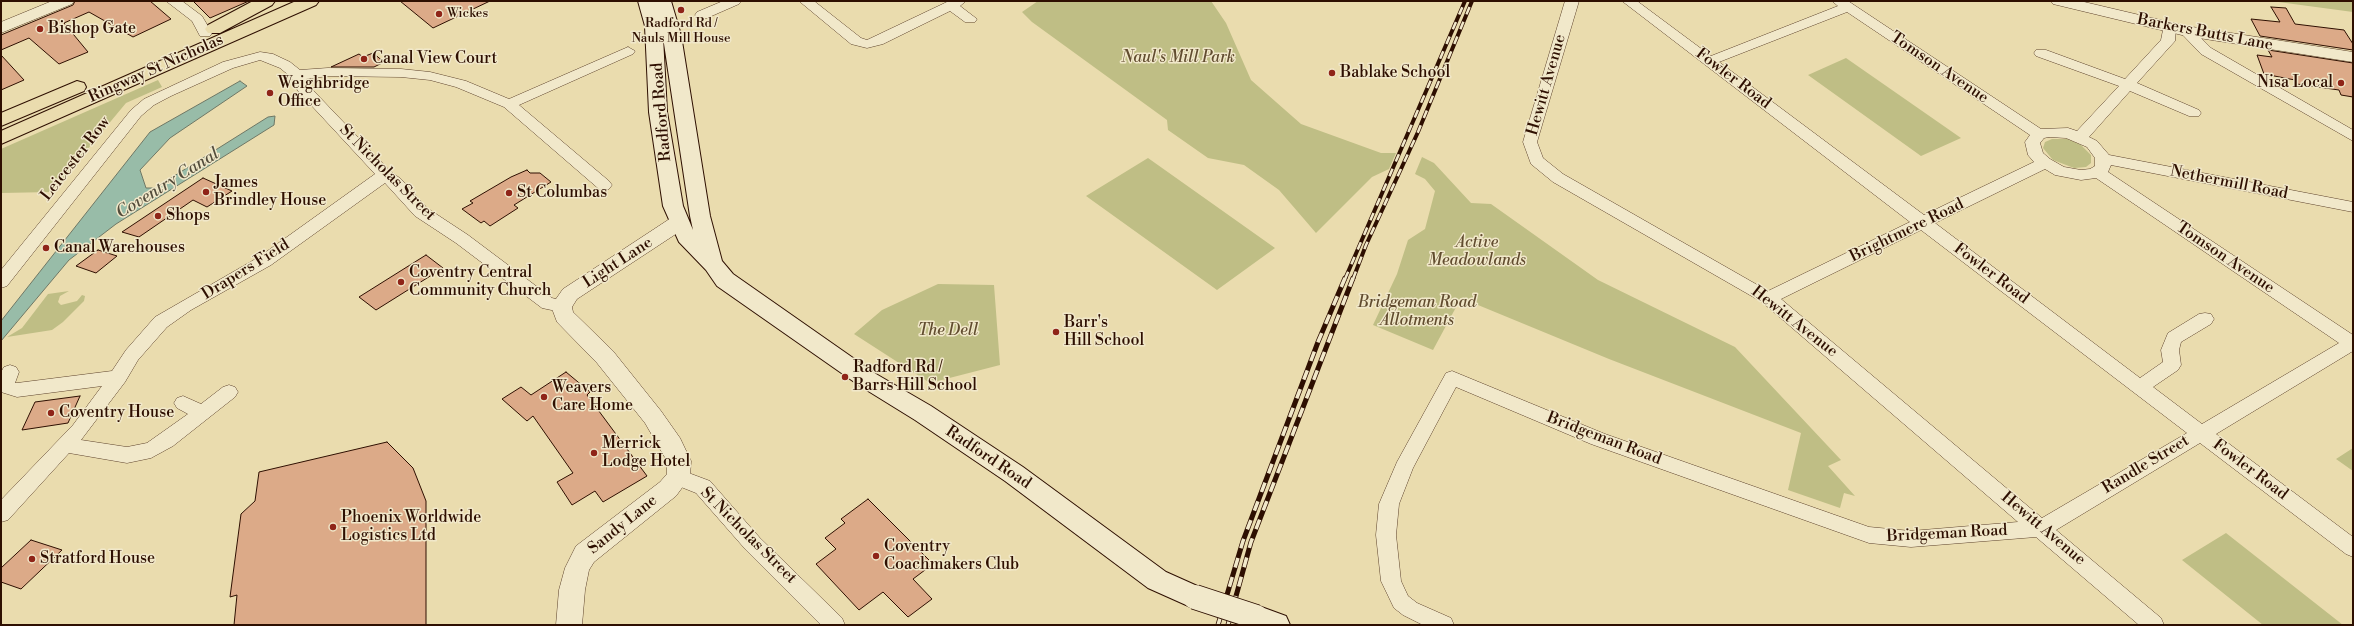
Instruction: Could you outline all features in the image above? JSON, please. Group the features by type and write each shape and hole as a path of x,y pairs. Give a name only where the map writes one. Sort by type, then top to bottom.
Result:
{"highway":[{"path":"209,31 266,1"},
{"name":"Ringway St Nicholas","path":"1,120 281,1"},
{"name":"Ringway St Nicholas","path":"1,138 310,1"},
{"path":"196,51 322,1"}],"main road":[{"name":"Radford Road","path":"647,1 654,26 658,112 673,206 678,223 686,237 714,265 725,280 868,380 923,413 1014,474 1157,580 1195,597 1266,621"},
{"name":"Radford Road","path":"662,1 672,35 700,216 714,265"},
{"name":"Radford Road","path":"678,223 685,218 688,208 682,156 687,130"}],"street":[{"path":"1,28 66,1"},
{"path":"173,1 197,19 209,31"},
{"path":"702,15 734,1"},
{"path":"806,1 856,41 867,44 878,41 955,3 970,19"},
{"name":"Hewitt Avenue","path":"1572,1 1530,142 1531,151 1536,160 1546,170 1558,178 1768,298 2042,528 2154,625"},
{"name":"Fowler Road","path":"1629,1 2353,548"},
{"name":"Barkers Butts Lane","path":"2059,1 2169,28 2353,57"},
{"path":"1710,61 1844,4"},
{"name":"Tomson Avenue","path":"1844,4 2039,134 2055,131 2080,137 2097,148 2101,166 2353,343"},
{"path":"2080,137 2168,41 2169,28"},
{"path":"2186,31 2206,51 2353,136"},
{"path":"509,104 628,50"},
{"path":"2040,53 2129,85 2194,113"},
{"name":"Leicester Row","path":"1,282 115,138 136,113 149,102 228,64 251,57 268,57 291,70"},
{"path":"291,70 401,73 430,76 461,84 509,104 604,185"},
{"name":"St Nicholas Street","path":"291,70 303,88 385,175 396,184 427,216 467,243 548,304 561,306"},
{"path":"2039,134 2033,139 2032,146 2036,155 2045,163"},
{"name":"Brightmere Road","path":"1768,298 2045,163"},
{"name":"Nethermill Road","path":"2045,163 2060,171 2075,174 2101,166 2353,207"},
{"name":"Drapers Field","path":"1,514 22,489 66,445 100,403 119,377 132,355 161,322 185,306 265,261 385,175"},
{"name":"Light Lane","path":"561,306 570,294 678,223"},
{"path":"561,306 564,316 605,357 658,423 672,445 679,461 678,477"},
{"path":"2140,386 2172,365 2170,350 2174,338 2205,319"},
{"name":"Randle Street","path":"2042,528 2200,432 2353,343"},
{"path":"6,384 16,390 119,377"},
{"name":"Bridgeman Road","path":"1444,625 1410,609 1401,602 1391,581 1386,534 1389,504 1404,467 1452,378 1598,439 1869,535 1911,539 2042,528"},
{"path":"66,445 119,455 138,454 159,446 229,392"},
{"path":"183,403 203,413"},
{"name":"St Nicholas Street","path":"678,477 703,487 753,544 835,625"},
{"name":"Sandy Lane","path":"569,625 572,590 577,568 585,554 668,489 678,477"}],"green space":[{"name":"Naul's Mill Park","path":"1038,1 1211,1 1226,23 1251,80 1301,124 1381,153 1396,153 1389,169 1372,177 1316,233 1279,190 1244,165 1208,158 1168,130 1167,120 1032,22 1022,12"},
{"path":"2271,1 2353,1 2353,12"},
{"path":"1846,58 1961,138 1921,156 1808,75"},
{"path":"158,80 162,87 126,103 52,192 1,193 1,149"},
{"path":"2052,139 2068,139 2081,145 2091,155 2091,163 2086,167 2074,168 2053,160 2043,148 2045,142"},
{"name":"Active Meadowlands","path":"1422,157 1434,163 1471,203 1491,204 1598,280 1735,347 1841,460 1828,466 1855,496 1844,493 1840,508 1788,490 1801,433 1609,359 1461,298 1433,350 1373,325 1397,274 1408,240 1425,229 1435,191 1425,179 1415,174"},
{"path":"1148,158 1275,248 1217,290 1086,196"},
{"name":"The Dell","path":"938,284 994,285 1000,365 930,383 854,334 882,310"},
{"path":"69,291 60,296 58,302 61,305 77,301 82,295 85,296 84,301 63,322 52,330 7,337 22,328 48,294"},
{"path":"2353,448 2353,471 2336,459"},
{"path":"2226,533 2343,625 2263,625 2182,560"}],"water":[{"name":"Coventry Canal","path":"240,81 247,86 170,138 140,170 146,188 155,188 268,117 275,116 274,125 116,224 69,260 1,341 1,321 150,132"}],"building":[{"name":"Bishop Gate","path":"75,1 150,1 171,19 133,37 89,12 64,23 88,52 59,64 29,38 1,50 1,35 73,5"},
{"path":"193,1 249,1 210,18"},
{"name":"Wickes","path":"400,1 490,1 433,28"},
{"path":"2271,7 2286,8 2295,24 2344,30 2353,44 2353,50 2260,36 2251,19 2280,22"},
{"path":"2268,50 2353,63 2353,97 2341,95 2339,90 2297,84 2295,80 2264,74 2257,55 2272,57"},
{"name":"Canal View Court","path":"373,53 384,62 374,67 331,67 359,54 363,57"},
{"name":"Bishop Gate","path":"1,55 24,80 1,90"},
{"name":"St Columbas","path":"527,170 530,173 540,173 551,182 514,205 518,208 490,226 484,221 481,223 462,209 473,203 470,201 511,177"},
{"path":"203,178 232,191 207,207 193,200 139,237 122,232"},
{"path":"98,250 117,256 96,273 76,266"},
{"name":"Coventry Central Community Church","path":"426,255 443,268 376,310 359,297"},
{"name":"Merrick Lodge Hotel","path":"566,372 590,392 587,395 647,476 603,502 595,491 572,505 557,482 573,473 533,416 527,421 502,399 521,387 531,395"},
{"name":"Coventry House","path":"80,396 68,423 22,430 35,402"},
{"name":"Phoenix Worldwide Logistics Ltd","path":"387,442 413,468 426,501 426,625 234,625 237,595 230,597 241,514 255,501 259,472"},
{"name":"Coventry Coachmakers Club","path":"868,499 933,564 913,579 932,599 908,617 883,592 859,610 816,564 836,549 825,538 845,523 841,519"},
{"name":"Stratford House","path":"31,540 62,550 21,589 1,582 1,568"}],"railway":[{"path":"1345,279 1465,1"},
{"path":"1353,279 1366,245 1418,132 1472,1"},
{"path":"1218,625 1243,541 1318,342 1345,278"},
{"path":"1228,625 1251,542 1353,278"}],"place":[{"name":"Radford Rd / Nauls Mill House","path":"681,10"},
{"name":"Wickes","path":"439,14"},
{"name":"Bishop Gate","path":"40,29"},
{"name":"Canal View Court","path":"364,59"},
{"name":"Bablake School","path":"1332,73"},
{"name":"Nisa Local","path":"2341,83"},
{"name":"Weighbridge Office","path":"270,93"},
{"name":"James Brindley House","path":"206,192"},
{"name":"St Columbas","path":"509,193"},
{"name":"Shops","path":"158,216"},
{"name":"Canal Warehouses","path":"46,248"},
{"name":"Coventry Central Community Church","path":"401,282"},
{"name":"Barr's Hill School","path":"1056,332"},
{"name":"Radford Rd / Barrs Hill School","path":"845,377"},
{"name":"Weavers Care Home","path":"544,397"},
{"name":"Coventry House","path":"51,413"},
{"name":"Merrick Lodge Hotel","path":"594,453"},
{"name":"Phoenix Worldwide Logistics Ltd","path":"333,527"},
{"name":"Coventry Coachmakers Club","path":"876,556"},
{"name":"Stratford House","path":"32,559"}],"park label":[{"name":"Bridgeman Road Allotments","path":"1417,312"}]}
